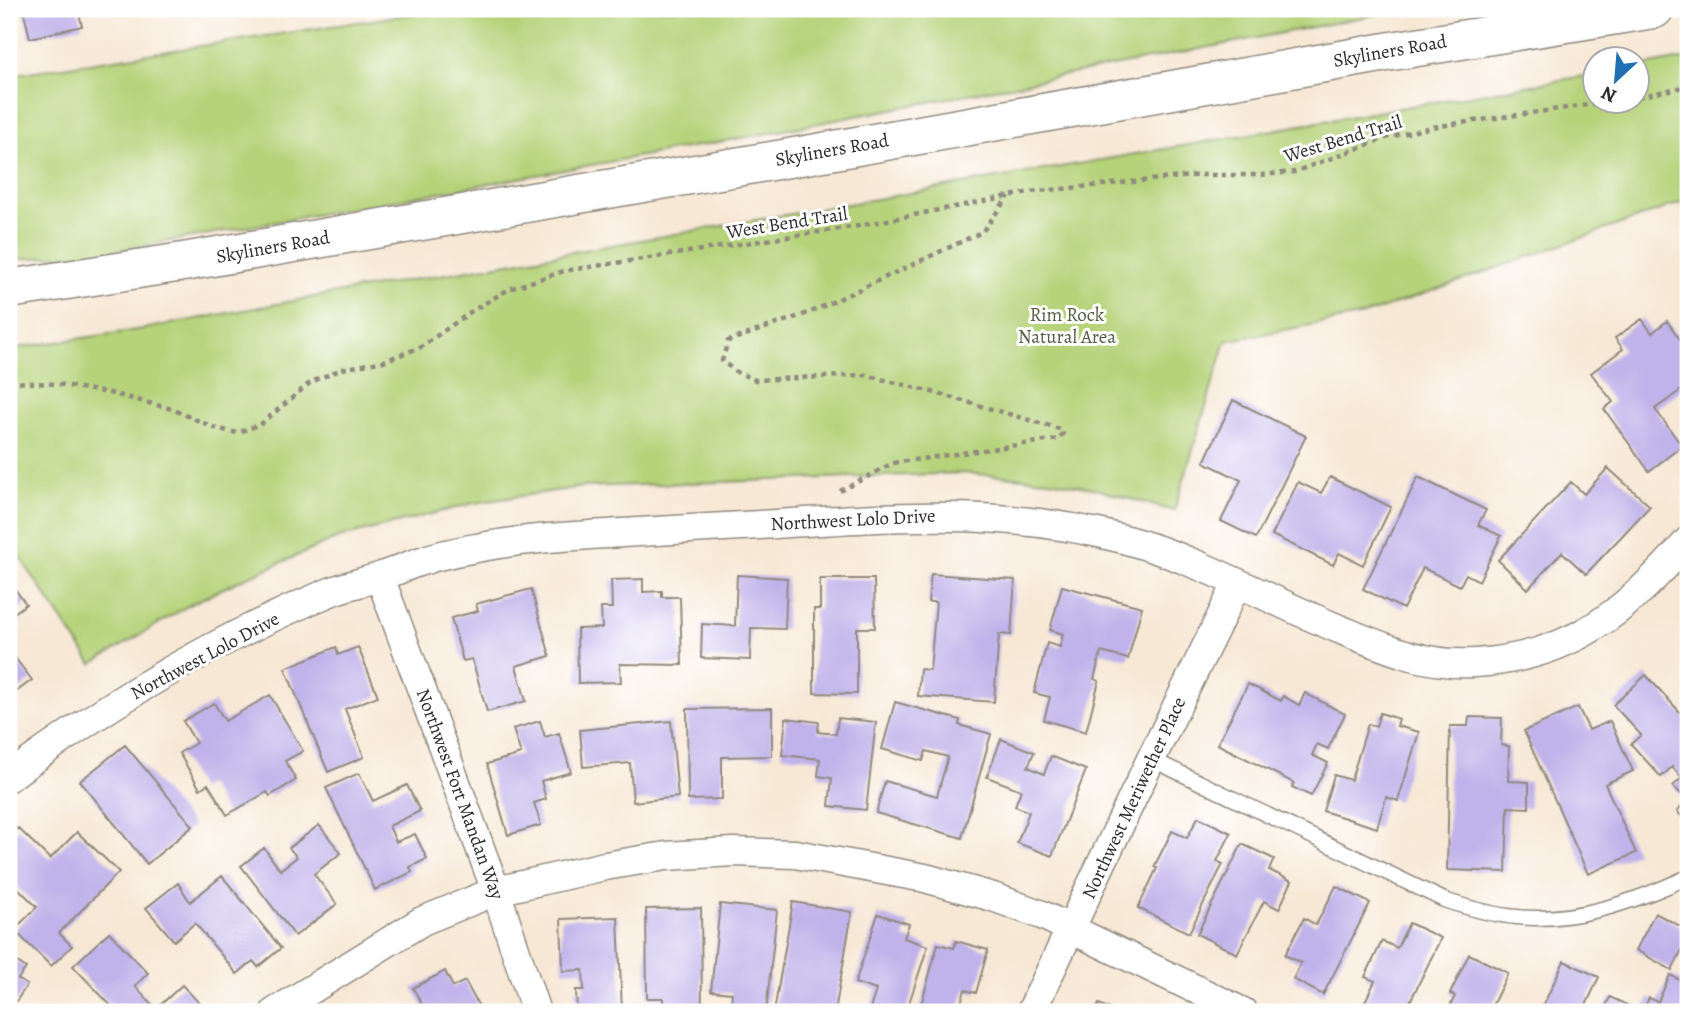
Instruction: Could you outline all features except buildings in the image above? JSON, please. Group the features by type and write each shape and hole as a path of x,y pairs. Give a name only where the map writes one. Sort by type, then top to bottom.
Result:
{"street":[{"name":"Skyliners Road","path":"9,289 183,262 799,156 1338,60 1654,9"},
{"name":"Northwest Lolo Drive","path":"9,776 44,750 149,683 237,634 335,590 427,559 503,544 579,536 954,515 1017,519 1086,530 1177,556 1405,656 1437,662 1475,663 1535,654 1579,637 1624,606 1654,579 1688,541"},
{"name":"Northwest Fort Mandan Way","path":"380,577 496,891 536,1012"},
{"name":"Northwest Meriwether Place","path":"1031,1012 1237,584"},
{"path":"275,1012 422,921 496,891 605,866 666,856 733,852 795,854 925,878 1017,905 1242,1012"}],"lane":[{"path":"1151,759 1444,900 1482,912 1520,918 1562,916 1601,910 1688,877"}],"path":[{"path":"1652,94 1688,86"},
{"name":"West Bend Trail","path":"9,382 58,384 114,394 172,409 215,428 237,433 261,424 311,382 342,369 384,361 421,347 509,289 564,271 858,226 1010,195 1202,174 1261,175 1294,172 1386,138 1432,127 1582,106"},
{"path":"832,495 893,463 1059,439 1063,433 1060,429 865,375 755,380 735,371 722,361 728,341 811,312 982,232 1010,195"}],"green space":[{"path":"444,9 1405,9 758,135 109,252 9,260 9,75"},
{"name":"Rim Rock Natural Area","path":"1688,58 1688,200 1364,315 1226,341 1174,511 1092,488 1049,480 964,473 582,487 474,503 338,538 191,604 92,664 9,541 9,349 143,329 1582,76 1582,116 1652,116 1652,64"}]}
